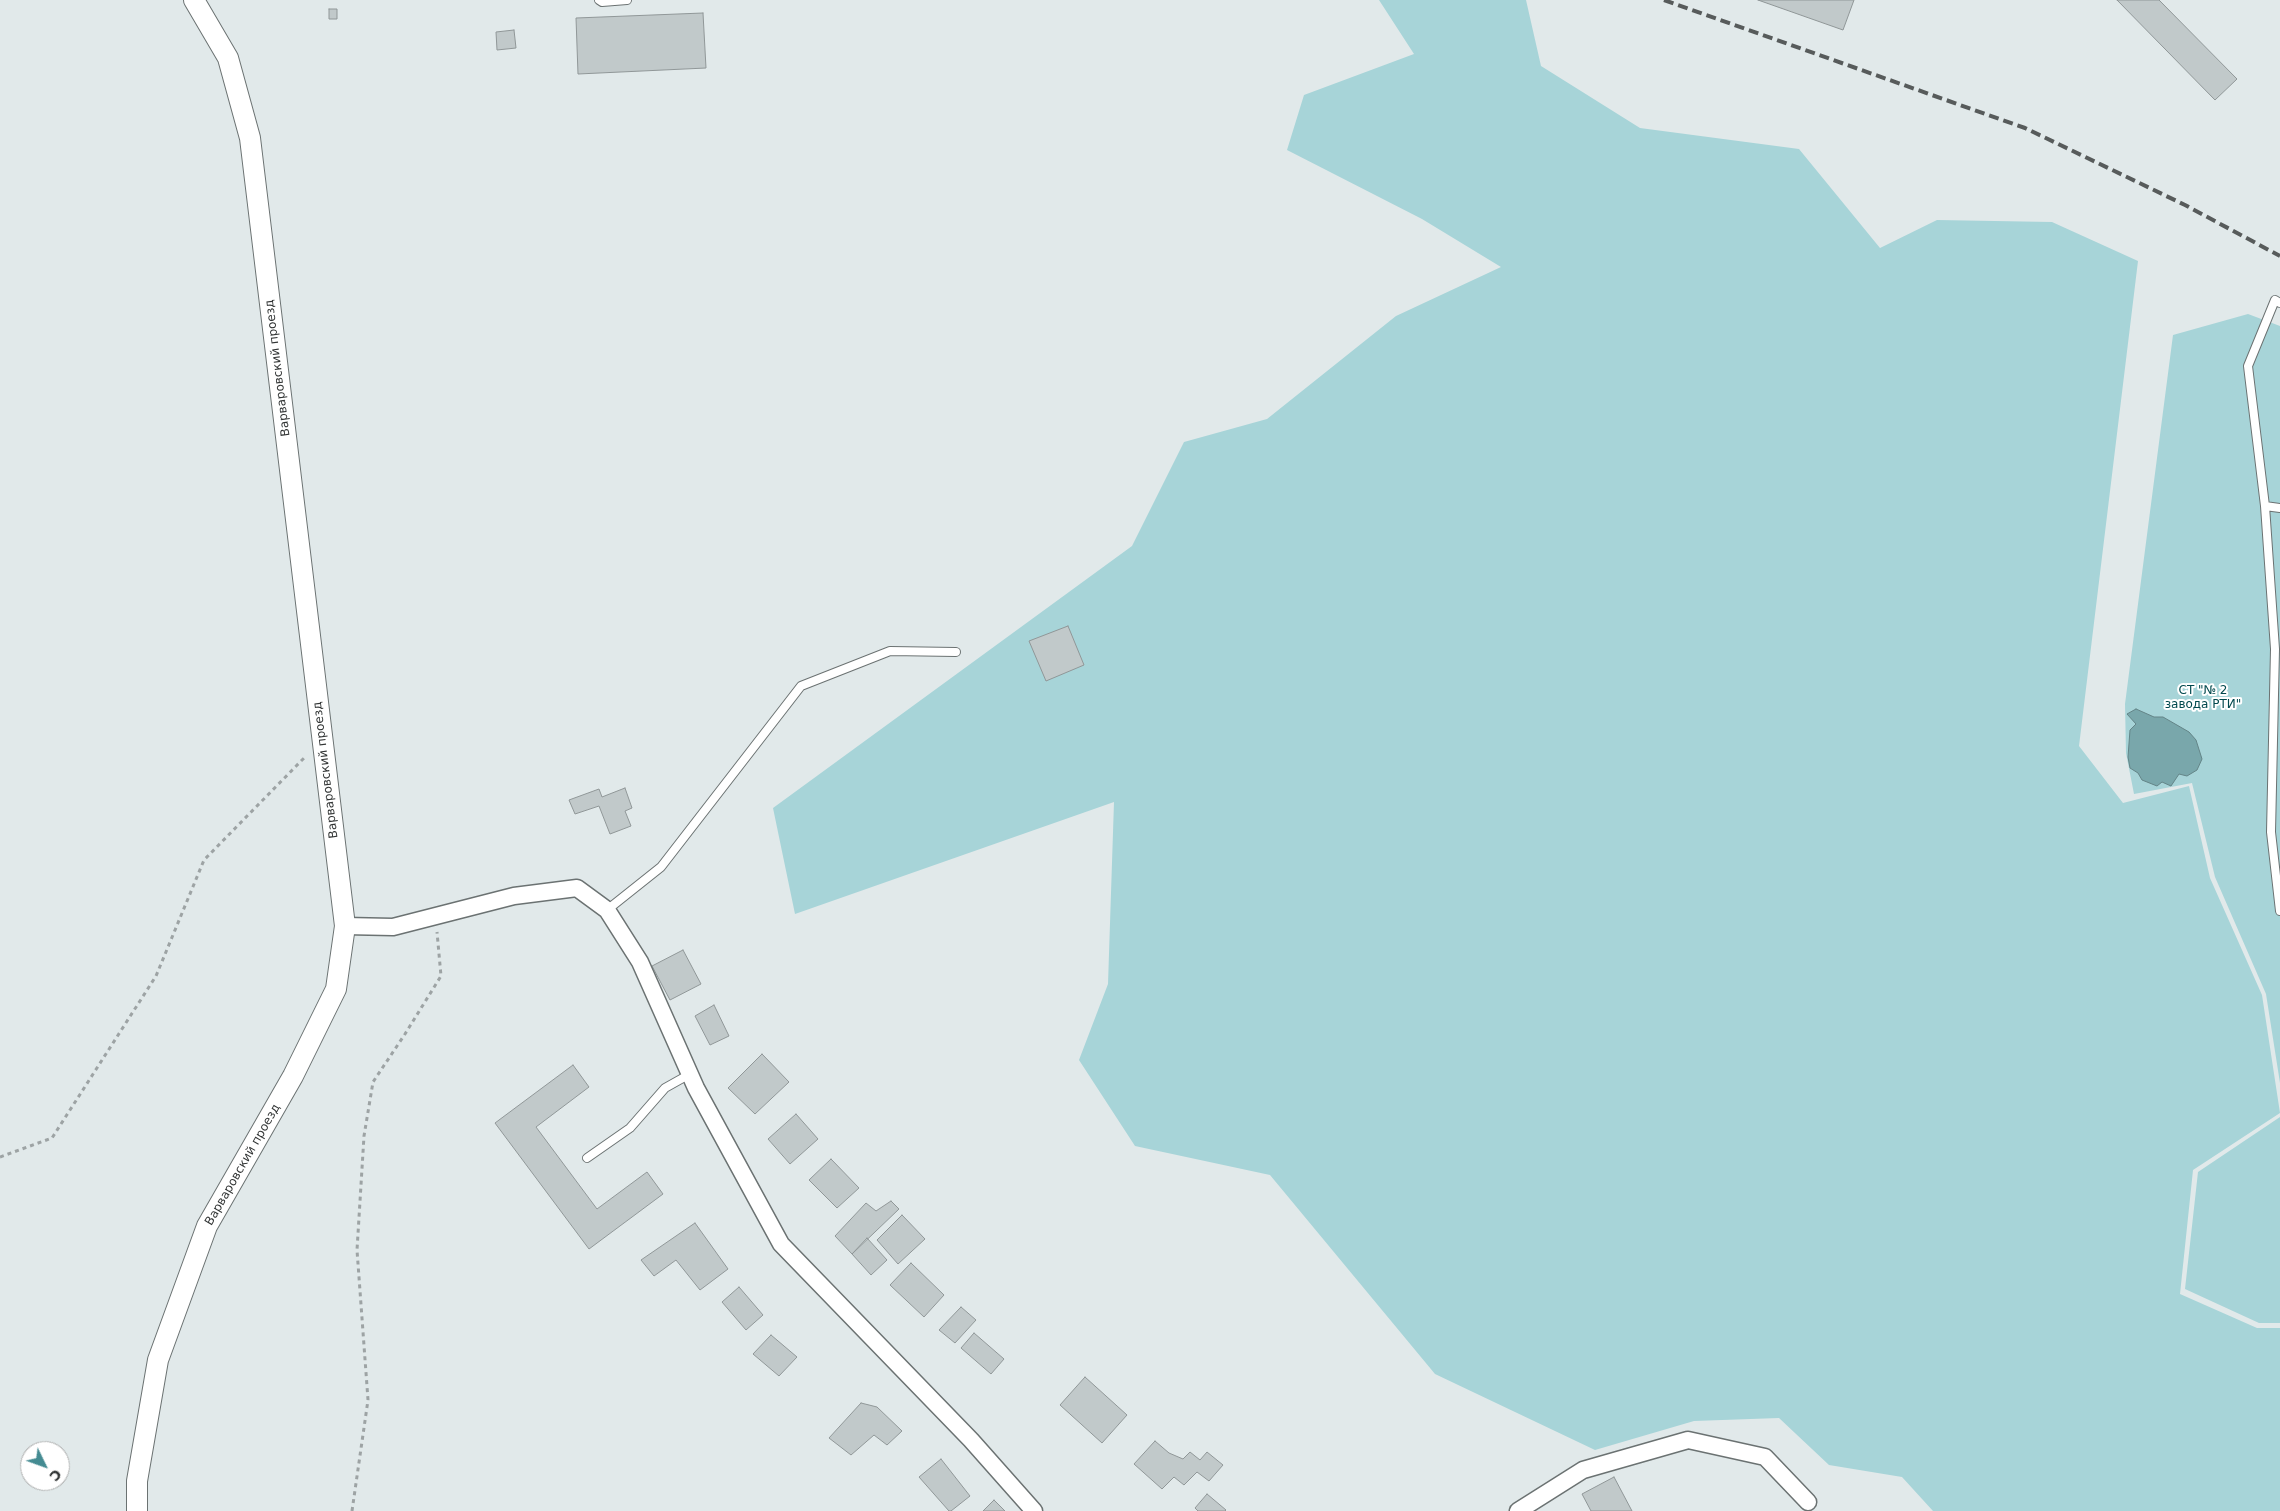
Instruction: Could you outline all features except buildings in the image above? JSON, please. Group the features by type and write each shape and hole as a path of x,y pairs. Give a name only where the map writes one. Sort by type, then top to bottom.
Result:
{"street":[{"name":"Варваровский проезд","path":"137,1511 137,1481 158,1360 207,1226 293,1076 336,989 345,926 250,138 228,58 194,0"},
{"path":"345,926 393,927 514,896 577,888 607,910 640,962 690,1074 781,1244 971,1440 1034,1511"},
{"path":"1518,1511 1583,1470 1688,1440 1766,1458 1808,1502"}],"lane":[{"path":"598,0 602,2 628,0"},
{"path":"2280,303 2275,300 2248,366 2265,506 2275,648 2271,832 2280,910"},
{"path":"2265,506 2280,508"},
{"path":"607,910 661,867 801,686 890,652 956,652"},
{"path":"587,1158 630,1128 665,1088 690,1074"}],"path":[{"path":"0,1158 52,1138 156,976 204,860 322,740"},
{"path":"352,1511 368,1400 357,1250 364,1136 373,1082 441,976 436,916"}],"green space":[{"path":"1379,0 1526,0 1541,66 1640,128 1799,149 1880,248 1937,220 2052,222 2138,261 2079,746 2123,803 2189,786 2210,878 2262,995 2280,1113 2193,1170 2180,1294 2257,1328 2280,1328 2280,1511 1933,1511 1902,1477 1829,1465 1779,1418 1694,1421 1595,1450 1435,1374 1270,1175 1135,1146 1079,1060 1108,984 1114,802 795,914 773,808 1132,546 1184,442 1267,419 1396,316 1501,267 1422,219 1287,150 1304,95 1414,54"},
{"name":"СТ \"№ 2 завода РТИ\"","path":"2248,314 2280,326 2280,1083 2266,994 2215,877 2192,783 2134,794 2126,753 2125,704 2173,335"},
{"path":"2280,1117 2280,1323 2259,1323 2185,1289 2198,1172"}],"shaded area":[{"path":"2136,709 2154,717 2163,717 2189,732 2196,740 2202,759 2197,770 2187,776 2179,774 2171,786 2162,782 2157,786 2142,780 2138,773 2130,768 2128,757 2130,730 2136,724 2127,714"}],"railway":[{"path":"1664,0 2025,128 2185,205 2280,256"}]}
